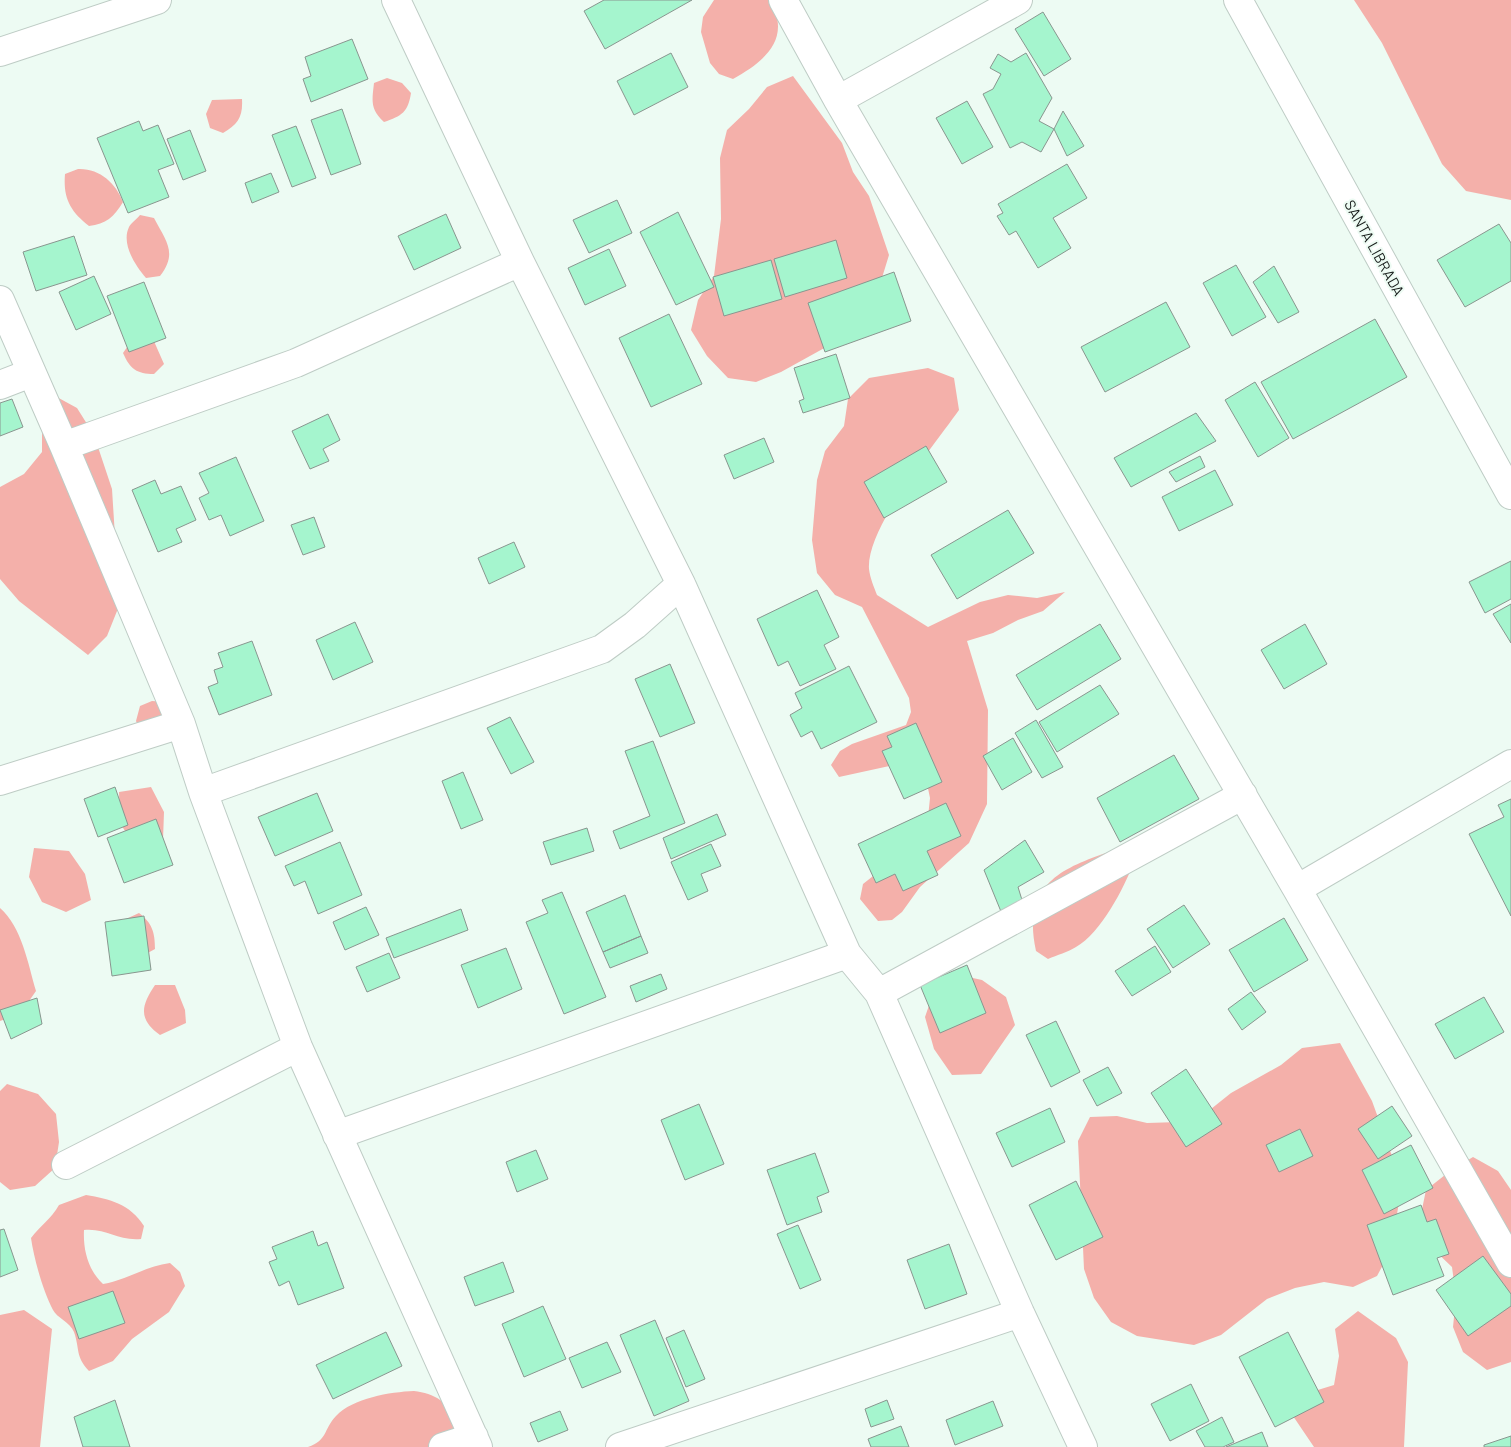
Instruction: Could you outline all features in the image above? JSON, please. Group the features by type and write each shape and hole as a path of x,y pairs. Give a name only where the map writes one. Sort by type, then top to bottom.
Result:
{"street":[{"path":"0,52 157,0"},
{"path":"396,0 520,262 680,584 848,954 878,994 1020,1313 1083,1447"},
{"path":"783,0 838,100 1243,795 1511,1263"},
{"path":"838,100 1018,0"},
{"name":"SANTA LIBRADA","path":"1238,0 1509,487"},
{"path":"64,446 296,363 520,262"},
{"path":"0,300 64,446 181,724 203,792 298,1047 476,1442 443,1447"},
{"path":"0,385 31,373"},
{"path":"203,792 602,649 635,625 680,584"},
{"path":"0,781 181,724"},
{"path":"1297,889 1511,764"},
{"path":"878,994 1243,795"},
{"path":"337,1135 848,954"},
{"path":"66,1165 298,1047"},
{"path":"620,1447 1020,1313"}],"shaded area":[{"path":"714,0 770,0 776,14 778,26 772,47 755,65 733,79 719,74 710,63 701,32 703,17"},
{"path":"1354,0 1511,0 1511,200 1466,191 1442,164 1382,43"},
{"path":"793,76 842,143 853,172 869,196 889,255 873,307 828,346 781,372 756,382 728,378 707,356 691,330 698,300 714,276 721,219 720,158 727,130 749,109 767,87"},
{"path":"387,78 402,83 411,93 406,109 395,118 384,122 374,109 373,95 374,83"},
{"path":"242,99 242,111 236,123 223,133 210,128 206,114 212,100"},
{"path":"78,169 93,171 106,178 116,189 123,202 113,216 100,224 89,226 77,215 69,203 65,190 65,174"},
{"path":"140,215 154,218 166,240 169,254 168,260 160,276 146,278 130,254 127,234 131,224"},
{"path":"153,339 164,364 154,374 139,372 131,367 123,353 132,340"},
{"path":"928,368 954,378 959,410 919,464 878,532 871,552 869,569 877,595 928,627 980,602 1008,595 1037,598 1065,592 1043,611 1018,620 993,633 967,641 988,710 987,804 969,843 920,887 902,912 892,920 878,921 860,899 863,884 887,865 925,847 930,798 924,769 894,765 839,777 831,765 840,751 852,744 906,725 911,712 909,698 862,607 835,595 817,573 812,540 817,480 825,451 844,426 848,399 869,378"},
{"path":"55,396 77,408 94,435 112,489 118,584 117,611 107,636 88,655 19,601 0,579 0,487 24,474 42,452 42,422"},
{"path":"152,701 167,702 175,729 142,735 136,721 140,706"},
{"path":"151,787 164,812 163,840 137,850 120,823 119,792"},
{"path":"34,848 69,851 85,874 91,900 66,912 42,902 29,877"},
{"path":"1118,849 1134,862 1118,897 1103,921 1085,940 1066,952 1048,959 1036,951 1033,928 1035,909 1041,894 1051,881 1064,871 1080,863"},
{"path":"0,908 8,916 19,935 36,991 20,1014 0,1021"},
{"path":"139,913 150,924 154,938 155,949 144,955 119,930 126,919"},
{"path":"959,975 982,980 1006,997 1015,1025 981,1074 952,1075 934,1049 925,1017 935,988"},
{"path":"155,985 175,985 185,1010 186,1023 160,1035 148,1023 144,1012 147,999"},
{"path":"1340,1043 1372,1101 1396,1167 1400,1196 1391,1250 1377,1276 1353,1287 1324,1282 1295,1288 1267,1299 1221,1335 1194,1345 1137,1336 1111,1322 1094,1298 1084,1269 1078,1141 1090,1117 1117,1116 1147,1123 1179,1122 1206,1113 1231,1093 1281,1065 1302,1048"},
{"path":"7,1084 38,1094 56,1114 59,1142 55,1168 35,1186 10,1190 0,1182 0,1091"},
{"path":"1473,1157 1498,1171 1511,1190 1511,1362 1487,1370 1463,1352 1453,1327 1456,1297 1452,1267 1430,1246 1420,1219 1426,1190 1450,1171"},
{"path":"86,1195 103,1198 119,1204 132,1212 144,1226 141,1239 125,1238 99,1231 84,1230 84,1245 90,1266 103,1284 170,1263 180,1272 185,1286 169,1312 132,1339 113,1361 89,1371 80,1357 74,1332 55,1313 49,1302 39,1275 31,1238 59,1205"},
{"path":"24,1310 52,1329 40,1447 0,1447 0,1315"},
{"path":"1358,1311 1396,1338 1408,1362 1404,1447 1314,1447 1293,1416 1308,1393 1334,1385 1339,1356 1335,1329"},
{"path":"414,1391 428,1394 441,1400 455,1415 458,1422 446,1447 308,1447 319,1441 336,1416 352,1405 372,1397"}],"building":[{"path":"604,0 692,0 605,49 584,11"},
{"path":"1043,12 1071,59 1044,76 1015,29"},
{"path":"352,39 368,79 311,102 303,79 311,76 305,57"},
{"path":"671,53 688,87 634,115 617,81"},
{"path":"1026,53 1052,98 1039,121 1054,129 1041,152 1022,142 1010,148 983,94 993,89 1001,74 990,68 998,54 1011,62"},
{"path":"967,101 993,147 962,164 936,118"},
{"path":"342,109 361,164 331,175 311,120"},
{"path":"1063,111 1084,146 1067,156 1054,129"},
{"path":"139,121 143,131 158,125 174,164 158,170 169,197 128,213 97,138"},
{"path":"296,126 316,178 292,187 272,135"},
{"path":"190,130 206,171 183,180 167,139"},
{"path":"1067,164 1087,198 1053,218 1071,248 1038,268 1016,231 1009,235 997,216 1003,213 998,204"},
{"path":"271,173 279,192 252,203 245,183"},
{"path":"617,200 632,233 589,253 573,220"},
{"path":"678,212 714,287 676,305 640,232"},
{"path":"446,214 461,248 414,270 398,236"},
{"path":"1499,224 1511,243 1511,281 1465,307 1437,260"},
{"path":"74,236 87,275 36,291 23,252"},
{"path":"836,240 847,278 785,297 774,259"},
{"path":"609,249 626,286 585,305 568,268"},
{"path":"771,260 782,299 724,316 713,277"},
{"path":"1236,265 1266,317 1232,336 1203,283"},
{"path":"1274,266 1299,312 1278,323 1253,282"},
{"path":"894,272 911,321 825,352 808,303"},
{"path":"94,276 111,314 76,330 59,292"},
{"path":"144,282 166,338 129,352 107,296"},
{"path":"1166,302 1190,347 1105,392 1081,347"},
{"path":"669,314 702,384 651,407 619,338"},
{"path":"1375,319 1407,377 1293,439 1261,382"},
{"path":"836,354 850,398 803,413 799,401 804,399 794,368"},
{"path":"1255,382 1289,438 1258,457 1225,400"},
{"path":"12,399 23,427 0,436 0,403"},
{"path":"1196,413 1216,441 1131,487 1114,458"},
{"path":"328,414 340,440 323,449 329,461 310,469 292,431"},
{"path":"764,438 774,462 734,479 724,455"},
{"path":"926,446 947,482 884,518 864,482"},
{"path":"1200,456 1205,467 1176,482 1169,472"},
{"path":"236,457 264,521 230,536 221,515 209,520 199,498 209,493 199,473"},
{"path":"1215,470 1233,505 1179,531 1162,497"},
{"path":"155,480 161,494 181,486 196,520 176,529 182,542 158,552 132,490"},
{"path":"1008,510 1034,553 957,599 931,555"},
{"path":"314,517 325,547 303,555 291,525"},
{"path":"514,542 525,567 489,584 478,558"},
{"path":"1511,561 1511,599 1485,613 1469,582"},
{"path":"817,590 839,637 824,645 836,669 800,686 788,661 778,666 757,619"},
{"path":"1511,604 1511,643 1493,614"},
{"path":"355,622 373,662 333,680 316,640"},
{"path":"1100,624 1121,659 1037,710 1016,675"},
{"path":"1305,624 1327,664 1284,689 1261,650"},
{"path":"252,641 272,695 219,715 208,687 218,683 214,670 223,667 218,653"},
{"path":"670,664 695,723 660,737 635,679"},
{"path":"849,666 877,722 821,749 812,731 801,737 790,715 802,708 795,693"},
{"path":"1100,685 1119,714 1057,752 1039,722"},
{"path":"510,717 534,762 511,774 487,728"},
{"path":"1036,720 1063,767 1042,778 1015,733"},
{"path":"916,723 942,782 904,799 882,751 892,747 887,736"},
{"path":"1013,738 1032,772 1002,790 983,756"},
{"path":"653,741 685,823 620,849 613,831 650,816 625,751"},
{"path":"1174,755 1199,799 1120,842 1097,798"},
{"path":"463,772 483,820 461,829 442,781"},
{"path":"115,787 128,825 98,837 84,799"},
{"path":"317,793 333,831 275,856 258,817"},
{"path":"1511,799 1511,916 1469,834 1504,817 1498,805"},
{"path":"946,803 961,836 927,851 938,875 903,891 895,874 876,883 858,844"},
{"path":"717,814 726,835 671,859 663,838"},
{"path":"156,819 173,865 124,883 107,838"},
{"path":"587,828 594,851 551,865 543,842"},
{"path":"1025,840 1044,872 1018,887 1022,900 1002,914 984,870"},
{"path":"340,842 362,895 318,914 305,881 294,886 285,866"},
{"path":"711,844 721,866 701,874 708,891 688,900 671,862"},
{"path":"562,892 606,997 564,1014 526,922 548,913 542,900"},
{"path":"625,895 641,936 603,952 586,912"},
{"path":"1184,905 1210,944 1173,968 1147,929"},
{"path":"366,907 379,935 345,950 333,922"},
{"path":"461,909 468,930 394,958 386,938"},
{"path":"144,916 151,970 112,976 105,922"},
{"path":"1284,918 1308,960 1254,992 1229,950"},
{"path":"641,936 648,953 610,968 603,952"},
{"path":"1155,946 1171,972 1132,996 1115,971"},
{"path":"506,948 522,989 478,1008 461,965"},
{"path":"389,953 400,978 367,992 356,967"},
{"path":"967,965 986,1013 940,1033 920,985"},
{"path":"661,974 667,989 636,1002 630,986"},
{"path":"1251,992 1266,1012 1242,1030 1228,1009"},
{"path":"1484,997 1504,1032 1455,1059 1435,1024"},
{"path":"37,998 42,1024 11,1039 0,1010"},
{"path":"1056,1021 1080,1072 1051,1087 1026,1035"},
{"path":"1108,1067 1122,1093 1097,1106 1083,1080"},
{"path":"1186,1069 1222,1124 1186,1147 1151,1093"},
{"path":"699,1104 724,1164 685,1180 661,1120"},
{"path":"1392,1106 1412,1136 1378,1159 1358,1129"},
{"path":"1050,1108 1065,1142 1012,1167 996,1133"},
{"path":"1300,1129 1313,1156 1279,1172 1266,1145"},
{"path":"1411,1145 1433,1188 1384,1214 1362,1170"},
{"path":"536,1150 548,1179 517,1192 506,1162"},
{"path":"815,1153 829,1192 817,1197 822,1212 787,1225 767,1170"},
{"path":"1076,1181 1103,1237 1056,1260 1029,1205"},
{"path":"1421,1205 1427,1222 1436,1219 1449,1254 1437,1258 1444,1276 1393,1295 1367,1225"},
{"path":"798,1225 821,1280 800,1289 777,1234"},
{"path":"4,1229 18,1270 0,1277 0,1230"},
{"path":"313,1231 318,1246 327,1242 344,1288 298,1305 289,1281 279,1286 269,1262 277,1259 272,1247"},
{"path":"949,1244 967,1294 925,1309 907,1260"},
{"path":"1483,1256 1511,1294 1511,1306 1468,1336 1436,1290"},
{"path":"503,1262 514,1292 475,1306 464,1277"},
{"path":"113,1291 125,1323 79,1339 68,1307"},
{"path":"543,1306 566,1359 524,1377 502,1324"},
{"path":"655,1320 689,1401 654,1416 620,1335"},
{"path":"684,1330 705,1379 686,1387 666,1338"},
{"path":"386,1332 402,1366 333,1399 316,1365"},
{"path":"1288,1332 1324,1402 1275,1427 1239,1357"},
{"path":"607,1342 621,1372 582,1388 569,1358"},
{"path":"1191,1384 1209,1421 1170,1441 1151,1404"},
{"path":"115,1400 130,1447 83,1447 74,1417"},
{"path":"887,1400 894,1419 871,1427 865,1409"},
{"path":"993,1401 1003,1426 955,1445 946,1420"},
{"path":"560,1411 568,1430 538,1442 530,1423"},
{"path":"1222,1417 1234,1442 1223,1447 1205,1447 1196,1431"},
{"path":"901,1426 909,1447 871,1447 868,1439"},
{"path":"1262,1432 1268,1447 1226,1447"},
{"path":"1511,1436 1511,1447 1484,1447 1484,1445"}]}
